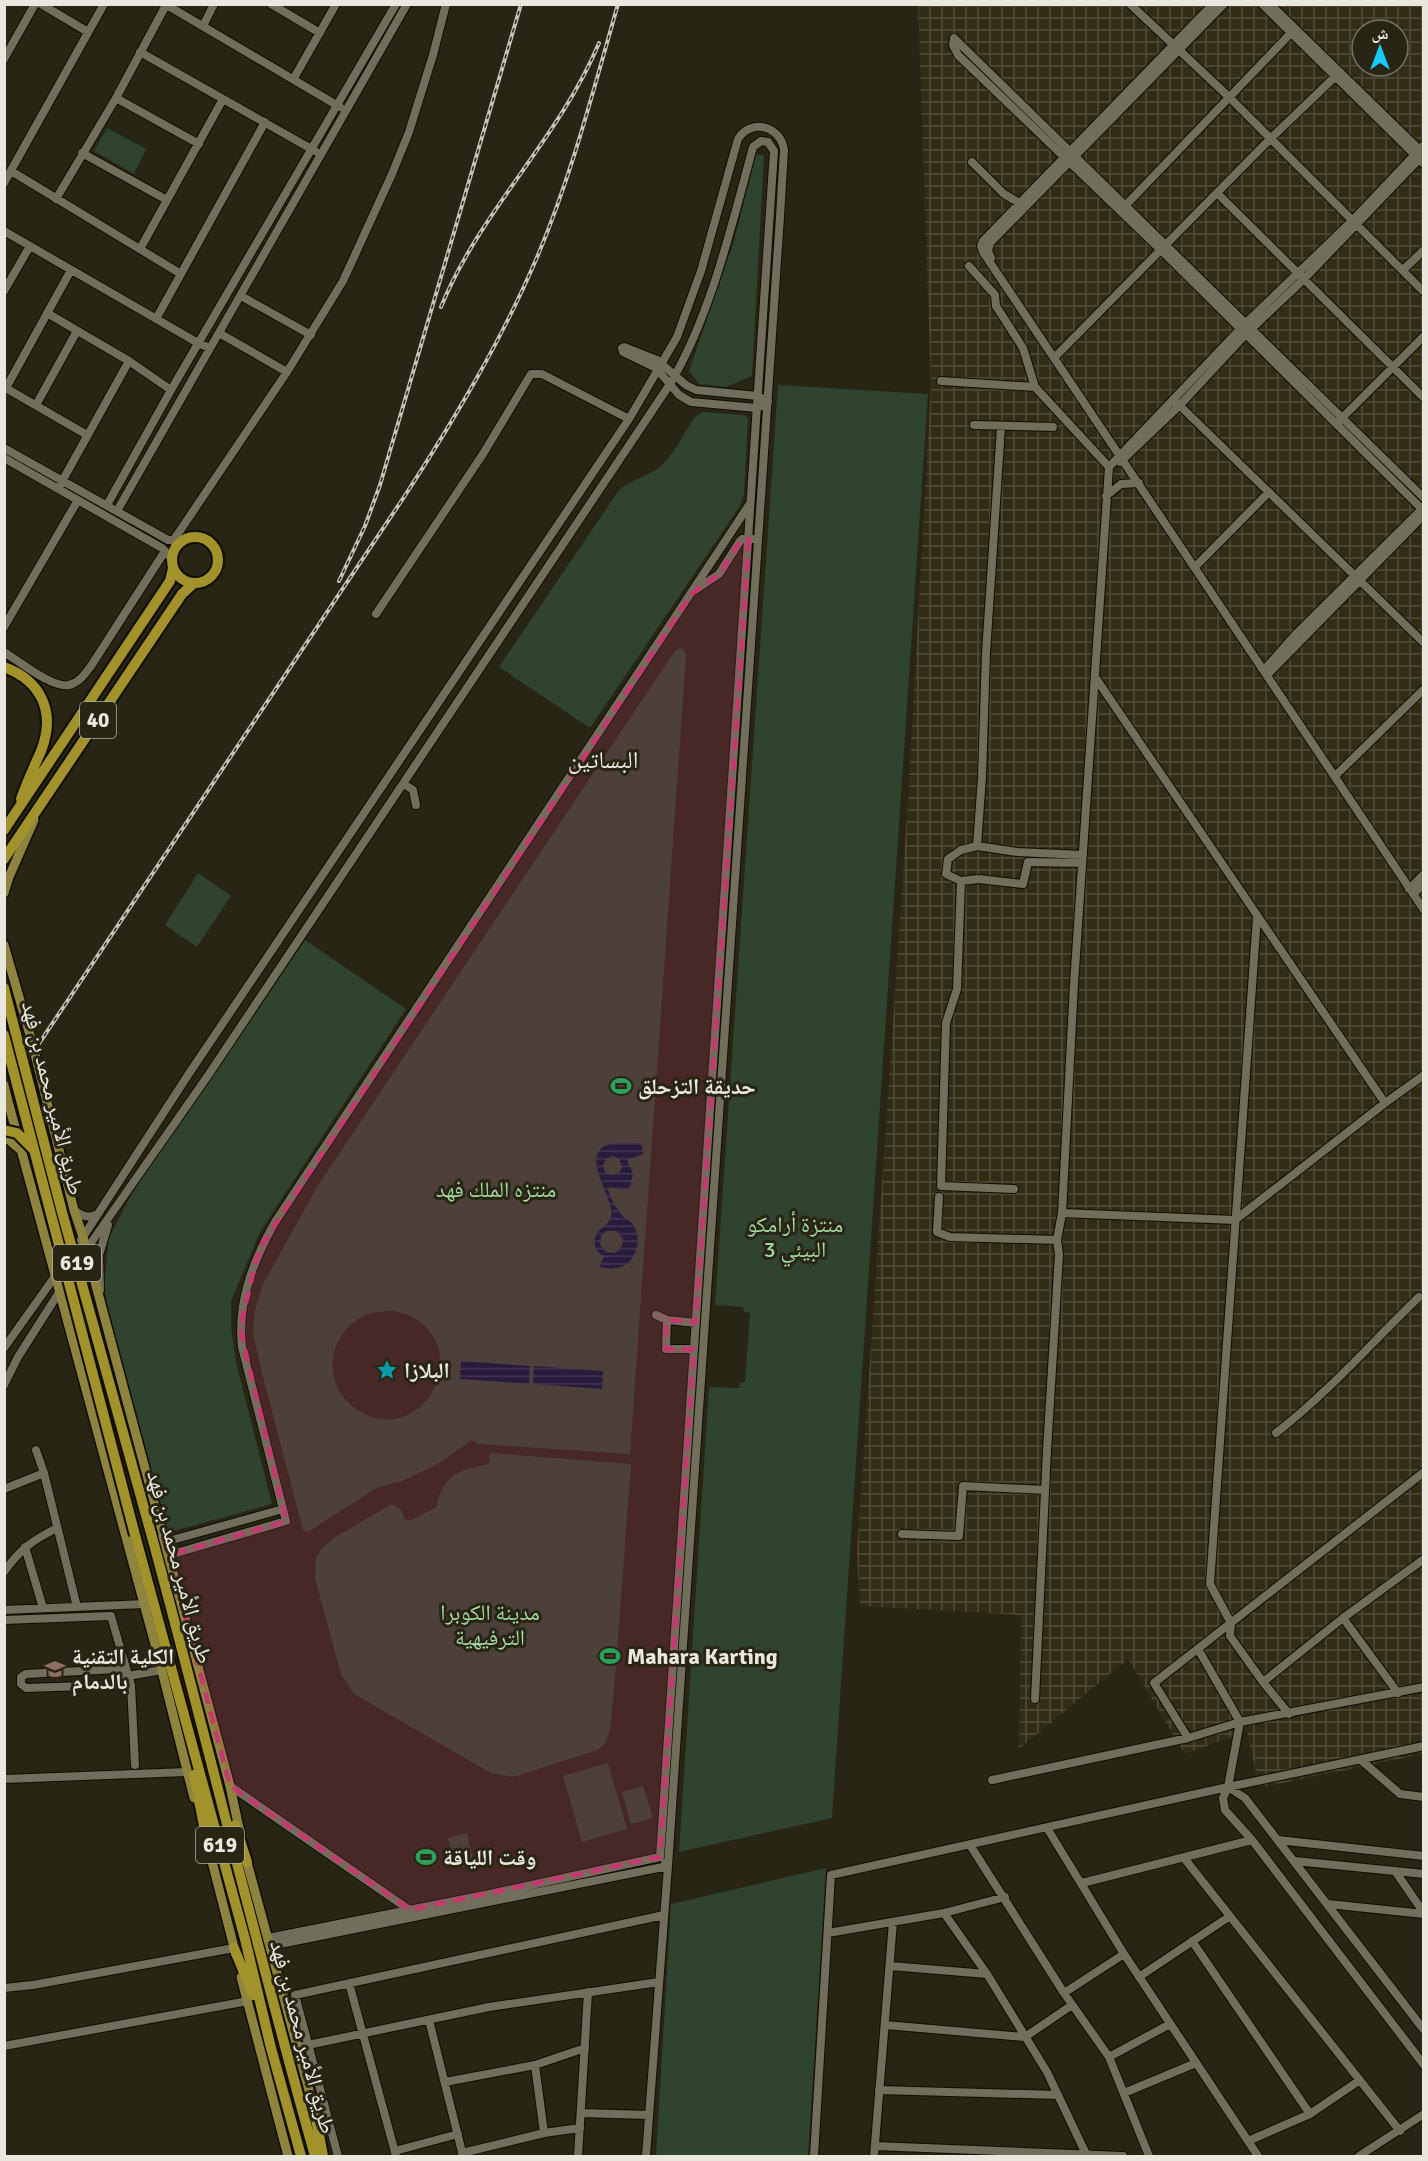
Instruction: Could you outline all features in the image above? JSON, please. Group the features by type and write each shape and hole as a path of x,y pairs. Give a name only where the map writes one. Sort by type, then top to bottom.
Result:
{"highway":[{"path":"196,537 205,540 215,549 218,566 214,574 207,580 194,584 181,579 170,559 178,541 196,537"},
{"name":"40","path":"4,830 164,591 173,574 170,559"},
{"name":"40","path":"4,859 182,594 194,584"},
{"path":"4,667 21,673 33,683 45,709 47,728 42,749 29,776 17,811"},
{"name":"طريق الأمير محمد بن فهد","path":"4,988 62,1212 199,1711 283,2044 315,2157"},
{"name":"طريق الأمير محمد بن فهد","path":"4,1035 135,1535 246,1939 301,2157"},
{"path":"4,1130 23,1137 35,1152"},
{"path":"176,1683 209,1851"},
{"path":"199,1711 247,1862"},
{"path":"234,1948 253,1992 272,2048"},
{"path":"312,2098 323,2157"}],"main road":[{"path":"4,893 39,808"},
{"path":"4,936 74,1210 230,1786 247,1862 269,1942 303,2046 312,2098 327,2157"},
{"path":"4,1085 145,1604 288,2157"},
{"path":"4,1139 9,1140 22,1151"}],"street":[{"path":"4,59 35,4"},
{"path":"41,4 88,32"},
{"path":"4,183 104,4"},
{"path":"203,26 214,4"},
{"path":"294,78 336,4"},
{"path":"107,505 171,390 396,4"},
{"path":"117,511 407,4"},
{"path":"4,458 107,505 178,541 288,372 343,280 392,174 419,99 446,4"},
{"path":"1130,4 1229,97 1424,292"},
{"path":"1262,4 1338,74"},
{"path":"1035,1699 1059,1254 1057,1240 1062,1214 1082,859 1109,467 1122,457 1420,154 1270,4"},
{"path":"56,199 116,98 166,5 294,78 346,111"},
{"path":"1218,5 1022,205 983,241 982,252 1055,357 1424,910"},
{"path":"276,6 320,33"},
{"path":"1122,209 1291,33"},
{"path":"1009,99 954,39 953,45 958,55 1009,99 1164,248 1339,421 1423,511 1358,578 1296,634 1265,672"},
{"path":"140,52 321,155"},
{"path":"1055,357 1270,139 1338,74"},
{"path":"116,98 199,144"},
{"path":"140,249 223,99"},
{"path":"156,319 265,122"},
{"path":"4,1348 83,1237 188,1075 629,419 677,337 700,271 738,139 747,129 764,127 769,129 779,136 784,150 690,1564 646,2157"},
{"path":"738,139 753,147"},
{"path":"4,1385 18,1357 86,1250 207,1077 670,384 692,344 703,316 734,218 753,147 758,142 765,141 771,144 774,151 749,538 660,1857 668,1866"},
{"path":"774,151 784,150"},
{"path":"82,153 167,200"},
{"path":"972,162 1004,194 1022,205"},
{"path":"11,171 181,274"},
{"path":"1217,193 1298,277 1424,398"},
{"path":"4,231 198,344 210,348"},
{"path":"4,291 30,246"},
{"path":"1403,270 1424,250"},
{"path":"969,266 995,295 996,306 1023,348 1035,387 1109,467"},
{"path":"71,270 5,387 87,435"},
{"path":"241,296 311,335"},
{"path":"47,313 129,361 171,390"},
{"path":"36,405 77,331"},
{"path":"219,333 288,372"},
{"path":"1339,421 1424,336"},
{"path":"60,485 129,361"},
{"path":"661,367 696,390 758,396 768,402"},
{"path":"661,367 679,395 691,402 757,408 768,402"},
{"path":"376,614 483,454 531,374 542,374 629,419"},
{"path":"940,381 1035,387"},
{"path":"1176,402 1424,643"},
{"path":"1339,421 1424,498"},
{"path":"974,425 1053,428"},
{"path":"977,846 986,654 1001,427"},
{"path":"4,448 60,485 78,500 170,559 81,679 68,685 56,684 4,652"},
{"path":"1106,496 1121,484 1139,483"},
{"path":"1195,567 1269,492"},
{"path":"169,1555 286,1521 242,1347 240,1328 246,1290 259,1249 281,1212 751,502 757,498 762,502"},
{"path":"4,627 78,500"},
{"path":"692,593 719,574 740,541 756,538 760,533"},
{"path":"744,613 753,613"},
{"path":"1095,677 1385,1103"},
{"path":"1335,776 1424,689"},
{"path":"733,770 742,770"},
{"path":"404,784 413,790 416,805"},
{"path":"977,846 1082,859 1028,862 1023,884 979,879 961,881 946,874 948,859 961,850 977,846"},
{"path":"1411,891 1424,874"},
{"path":"961,881 957,989 946,1023 941,1186 1014,1189"},
{"path":"1411,891 1424,884"},
{"path":"725,890 735,890"},
{"path":"1257,916 1210,1584 1231,1623 1230,1636 1289,1714"},
{"path":"716,1026 725,1026"},
{"path":"1062,1214 1235,1220 1424,1075"},
{"path":"708,1147 718,1147"},
{"path":"939,1197 937,1232 950,1237 1057,1240"},
{"path":"74,1210 87,1217 93,1217 99,1213"},
{"path":"101,1306 99,1255 110,1216"},
{"path":"1276,1432 1300,1414 1342,1375 1419,1297"},
{"path":"696,1312 706,1312"},
{"path":"656,1315 667,1320 696,1323"},
{"path":"667,1320 666,1348 694,1349"},
{"path":"693,1368 702,1368"},
{"path":"690,1413 699,1413"},
{"path":"36,1450 44,1473 77,1607"},
{"path":"687,1459 696,1460"},
{"path":"1188,1738 1154,1683 1424,1472"},
{"path":"4,1489 44,1473"},
{"path":"902,1534 959,1536 963,1486 1045,1490"},
{"path":"165,1542 283,1509"},
{"path":"4,1572 32,1540 57,1528"},
{"path":"25,1547 43,1608"},
{"path":"680,1563 690,1564"},
{"path":"1263,1682 1343,1618 1422,1563"},
{"path":"4,1610 145,1604"},
{"path":"4,1620 111,1616 131,1685 135,1765"},
{"path":"1343,1618 1398,1693"},
{"path":"1198,1649 1240,1722 1228,1787 1222,1798 1225,1810 1252,1840 1424,2065"},
{"path":"129,1676 117,1670 26,1674 21,1677 21,1684 26,1688 114,1685 129,1676 162,1670"},
{"path":"671,1684 681,1685"},
{"path":"992,1780 1188,1738 1240,1722 1424,1687"},
{"path":"814,2157 831,1875 1424,1746"},
{"path":"1361,1760 1400,1794 1424,1797"},
{"path":"4,1779 187,1772"},
{"path":"230,1786 417,1916"},
{"path":"1228,1787 1245,1798 1423,2027"},
{"path":"664,1791 674,1792"},
{"path":"1047,1828 1124,1954 1258,2157"},
{"path":"1082,1882 1252,1840"},
{"path":"1278,1840 1424,1856"},
{"path":"970,1845 1064,1993 1109,2057 1149,2157"},
{"path":"269,1942 660,1857"},
{"path":"1184,1858 1400,2131"},
{"path":"1295,1861 1424,1874"},
{"path":"269,1942 417,1916 668,1866"},
{"path":"1395,1871 1424,1914"},
{"path":"828,1933 944,1913 1005,1897"},
{"path":"1328,1904 1424,1914"},
{"path":"944,1913 987,1974 1047,2072 1086,2154"},
{"path":"338,2157 303,2046 295,1995 664,1915"},
{"path":"1139,1977 1230,1916"},
{"path":"874,2157 893,1922"},
{"path":"1192,1941 1310,2114"},
{"path":"4,1988 33,1985 234,1948"},
{"path":"1064,1993 1124,1954"},
{"path":"890,1966 987,1974"},
{"path":"303,2046 489,2007 659,1982"},
{"path":"349,1983 395,2154 458,2134"},
{"path":"578,2157 588,1992"},
{"path":"4,2046 248,2001"},
{"path":"885,2025 1025,2037 1072,2005"},
{"path":"429,2019 463,2155 544,2133 580,2128"},
{"path":"1109,2057 1170,2024"},
{"path":"445,2082 535,2065 585,2048"},
{"path":"1124,2093 1196,2063"},
{"path":"535,2065 544,2133"},
{"path":"1248,2141 1310,2114 1360,2080"},
{"path":"879,2090 1058,2096"},
{"path":"580,2113 649,2115"},
{"path":"1359,2157 1424,2114"},
{"path":"874,2146 1123,2157"}],"highlighted area":[{"path":"749,539 696,1323 667,1320 666,1349 694,1349 660,1857 410,1910 230,1786 169,1555 286,1521 240,1328 259,1249 692,593 719,574 740,541"}],"shaded area":[{"path":"918,5 1423,5 1423,1754 1259,1788 1247,1731 1185,1754 1128,1659 1019,1749 1021,1615 860,1606 857,1551 908,800 931,386"}],"green space":[{"path":"107,128 146,149 134,174 94,151"},
{"path":"756,155 764,155 752,376 726,387 699,384 689,371 734,241"},
{"name":"منتزة أرامكو البيئي 3","path":"778,385 928,394 832,1818 679,1852 709,1387 739,1388 740,1383 745,1382 750,1313 744,1312 743,1307 715,1305"},
{"path":"703,412 743,415 748,418 744,494 740,506 590,728 499,667 619,490 663,464 695,417"},
{"name":"منتزه الملك فهد","path":"680,648 684,650 686,656 630,1454 479,1444 472,1440 436,1465 402,1481 378,1487 308,1532 303,1530 253,1333 255,1310 263,1284 317,1187 675,651","holes":["395,1311 412,1317 430,1332 439,1351 440,1371 433,1390 421,1406 404,1417 383,1419 361,1412 344,1398 334,1377 334,1355 342,1336 357,1320 377,1312"]},
{"path":"198,873 231,896 197,947 165,925"},
{"path":"305,940 406,1009 260,1232 231,1301 231,1327 236,1362 272,1504 166,1533 111,1326 104,1286 109,1238 131,1195"},
{"name":"مدينة الكوبرا الترفيهية","path":"490,1453 631,1464 615,1678 610,1730 606,1742 598,1750 513,1777 491,1773 354,1694 341,1674 315,1578 316,1558 322,1548 334,1538 390,1505 400,1509 405,1520 411,1520 437,1507 439,1495 448,1480 468,1469 489,1463"},
{"path":"608,1763 627,1829 582,1842 563,1776"},
{"path":"643,1786 653,1818 631,1824 622,1792"},
{"path":"467,1833 474,1864 455,1868 448,1838"},
{"path":"826,1868 808,2156 656,2156 671,1904"}],"water":[{"path":"613,1143 639,1143 643,1154 627,1160 633,1174 630,1187 623,1190 611,1187 608,1189 623,1217 635,1227 638,1238 637,1248 629,1262 615,1268 599,1267 604,1257 595,1244 596,1234 609,1222 611,1217 611,1209 597,1165 597,1155 602,1148","holes":["613,1156 619,1159 622,1167 619,1173 613,1175 605,1172 603,1165 606,1159","607,1231 617,1231 623,1239 621,1248 615,1253 606,1252 600,1245 601,1236"]},
{"path":"461,1361 530,1366 529,1384 460,1379"},
{"path":"534,1366 603,1371 602,1389 533,1384"}],"railway":[{"path":"339,581 365,526 380,485 521,4"},
{"path":"4,1096 404,497 476,379 524,287 550,224 582,131 618,4"},
{"path":"441,307 457,272 563,111 599,43"}],"place":[{"name":"حديقة التزحلق","path":"621,1086"},
{"name":"البلازا","path":"387,1370"},
{"name":"Mahara Karting","path":"610,1656"},
{"name":"الكلية التقنية بالدمام","path":"55,1669"},
{"name":"وقت اللياقة","path":"426,1857"}],"district":[{"name":"البساتين","path":"603,760"}]}
